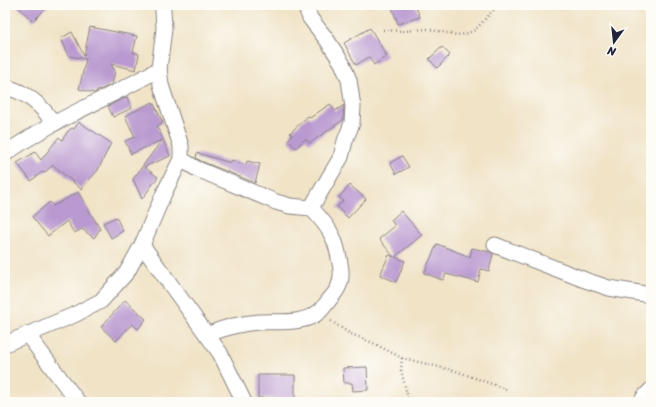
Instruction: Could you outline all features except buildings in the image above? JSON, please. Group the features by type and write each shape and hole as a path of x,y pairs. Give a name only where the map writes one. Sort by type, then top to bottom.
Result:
{"street":[{"path":"5,344 74,315 101,301 127,272 142,245 164,193 181,159 181,146 162,85 159,69 164,29 164,10 162,5"},
{"path":"305,5 310,18 342,63 348,80 353,107 352,123 341,157 311,208"},
{"path":"5,154 53,123 159,69"},
{"path":"5,87 12,89 38,104 53,123"},
{"path":"181,159 197,169 276,202 290,206 311,208 327,224 339,251 342,280 336,292 319,312 300,320 284,323 260,322 226,326 207,335"},
{"path":"142,245 223,359 244,402"},
{"path":"495,245 609,288 651,295"},
{"path":"27,334 78,402"},
{"path":"641,402 651,390"}],"path":[{"path":"383,30 404,31 427,28 457,35 466,34 475,30 498,5"},
{"path":"319,312 349,332 402,358 456,372 508,390"},
{"path":"402,358 401,370 409,402"}]}
